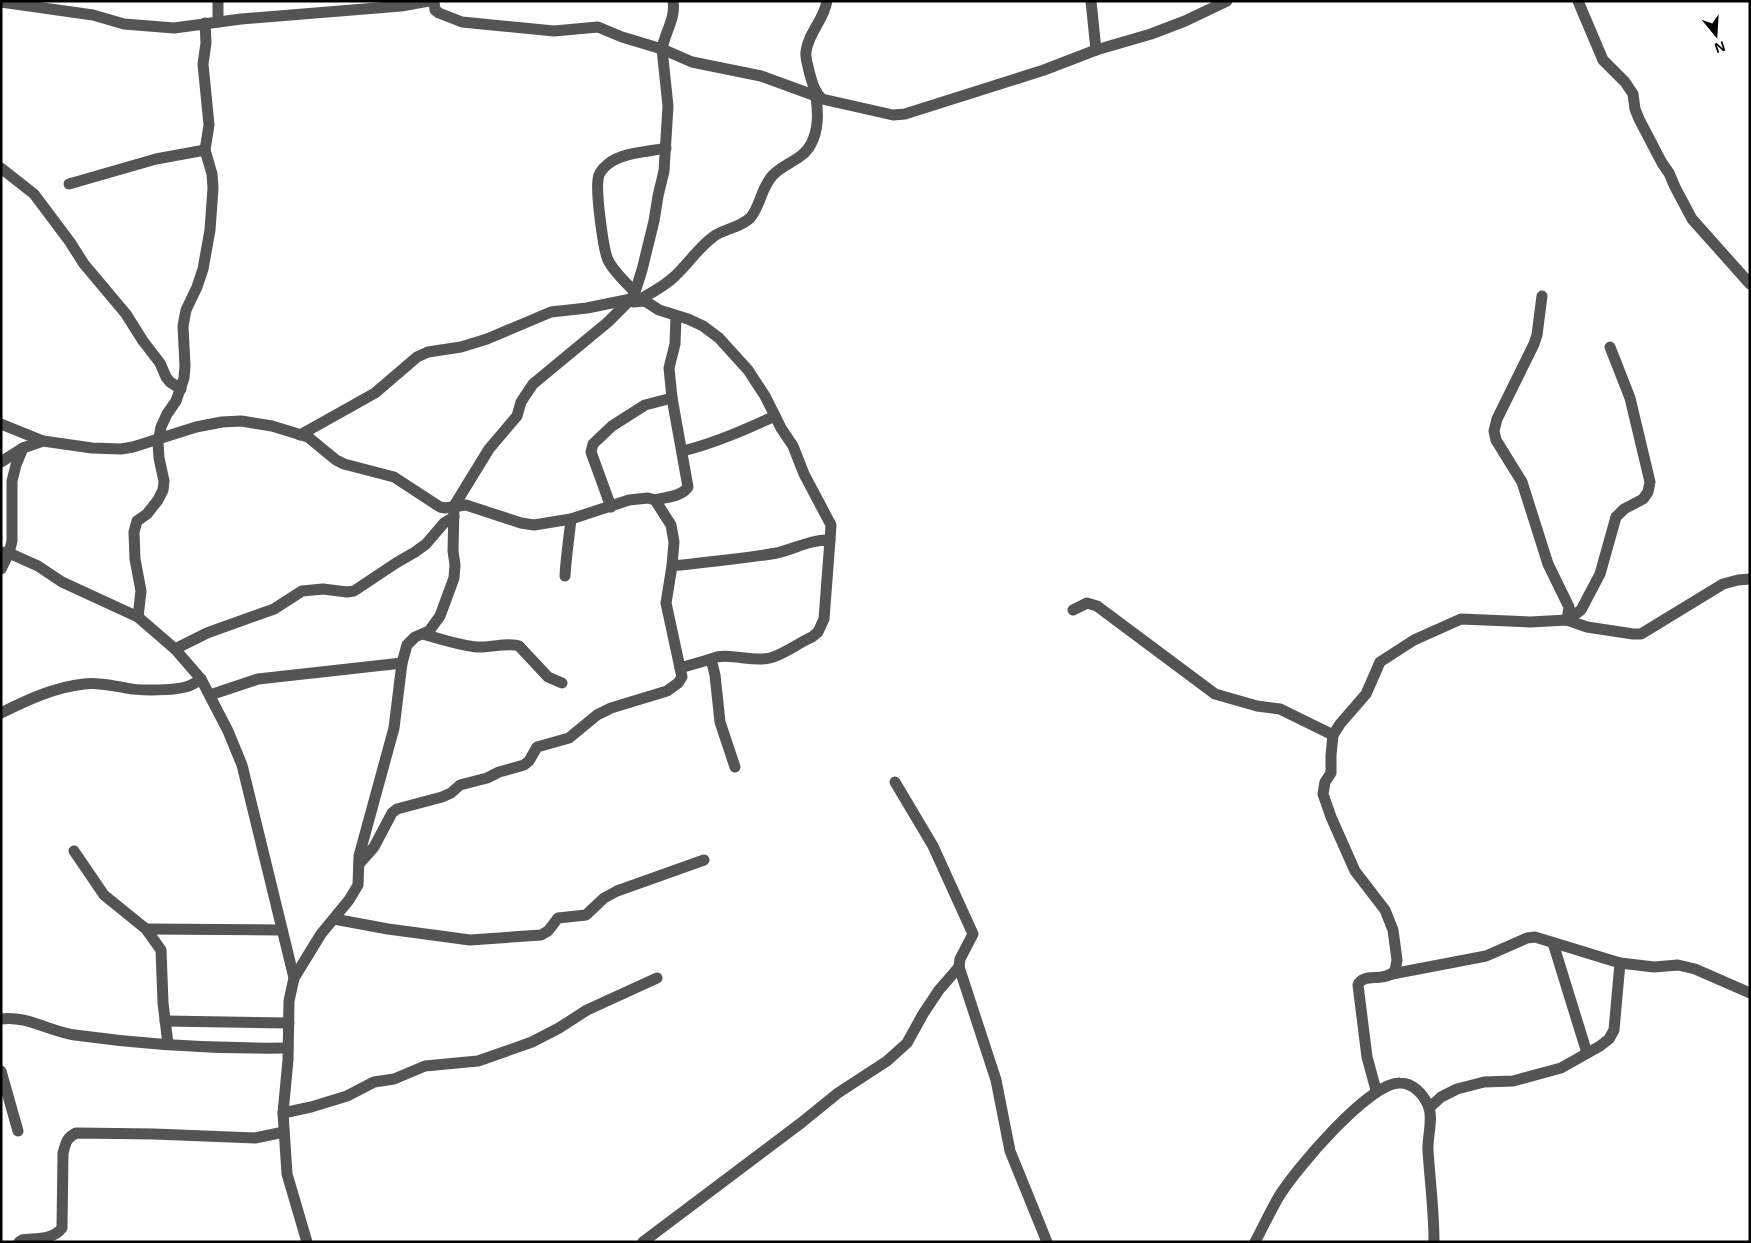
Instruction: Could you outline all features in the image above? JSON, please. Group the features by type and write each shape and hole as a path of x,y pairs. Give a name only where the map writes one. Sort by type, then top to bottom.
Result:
{"street":[{"path":"218,1 218,22"},
{"path":"1,2 93,15 124,24 174,28 205,23 401,6 429,1"},
{"path":"434,1 435,10 462,22 554,31 598,27 622,37 662,48 692,62 761,76 816,95 822,99 893,115 905,114 1044,70 1096,50 1151,34 1185,21 1227,1"},
{"path":"175,648 207,633 274,609 302,591 323,589 354,591 426,544 454,512 490,449 517,416 521,402 533,384 639,297 642,270 664,171 668,94 662,48 673,16 673,1"},
{"path":"300,435 375,393 417,357 428,352 470,344 551,312 587,308 639,297 659,289 672,279 713,237 752,216 762,189 770,177 777,170 800,157 810,145 814,136 818,114 816,95 810,80 806,51 814,29 822,18 827,1"},
{"path":"1091,1 1096,50"},
{"path":"1578,1 1603,60 1625,82 1633,94 1639,120 1692,219 1750,284"},
{"path":"138,617 141,591 135,559 134,532 137,521 147,514 158,500 162,490 164,482 158,443 164,420 181,389 185,366 183,326 186,310 203,269 210,230 213,188 212,174 205,150 209,125 203,64 206,43 205,23"},
{"path":"666,148 630,155 609,163 604,168 598,179 606,257 639,297 659,310 703,326 719,338 748,370 793,446 804,474 831,525 824,619 818,632 812,637 768,658 752,659 726,656 680,668"},
{"path":"69,184 156,158 205,150"},
{"path":"1,168 34,194 84,264 126,314 160,363 170,382 181,389"},
{"path":"1542,296 1534,344 1497,419 1494,431 1496,440 1522,482 1548,564 1569,606 1568,620"},
{"path":"454,512 466,505 521,523 534,525 571,519 629,500 648,498 655,500 678,495 685,491 688,487 672,398 669,368 674,344 676,316"},
{"path":"1568,620 1581,610 1600,574 1616,517 1624,509 1643,499 1648,492 1650,482 1630,398 1610,347"},
{"path":"611,507 591,452 593,444 612,426 645,404 672,398"},
{"path":"683,451 735,435 775,416"},
{"path":"1,424 43,440 108,450 133,447 160,437 222,422 240,421 272,426 308,438 344,464 394,477 436,505 454,512"},
{"path":"1,462 23,448 43,440"},
{"path":"1,569 12,534 12,481 23,448"},
{"path":"359,864 374,847 392,813 397,809 442,797 451,793 460,784 487,778 498,772 524,765 529,761 537,746 569,738 597,715 611,708 667,690 678,683 682,677 666,603 674,542 671,525 655,500"},
{"path":"307,1242 287,1174 283,1113 288,1060 289,1000 294,978 321,934 349,900 358,885 359,856 364,832 372,810 394,728 402,663 407,645 415,636 430,630 440,616 454,578 454,512"},
{"path":"565,576 571,519"},
{"path":"672,566 770,554 822,539 830,540"},
{"path":"5,552 38,566 62,582 138,617 175,648 201,679 228,731 242,765 294,978"},
{"path":"1376,1090 1367,1057 1358,985 1364,978 1387,978 1392,974 1397,960 1393,930 1382,906 1355,871 1330,817 1323,794 1325,782 1331,774 1333,736 1340,724 1366,694 1380,662 1414,640 1460,619 1530,622 1568,620 1587,627 1641,634 1723,584 1750,579"},
{"path":"1073,610 1087,603 1097,606 1215,694 1257,706 1280,709 1333,736"},
{"path":"423,634 449,642 478,647 515,644 548,677 562,683"},
{"path":"712,659 720,722 735,767"},
{"path":"210,695 258,679 402,663"},
{"path":"1,713 22,702 61,688 85,683 106,683 140,690 183,688 201,679"},
{"path":"895,782 933,846 973,934 960,959 959,967 996,1080 1010,1151 1047,1242"},
{"path":"74,851 104,895 146,929 161,950 168,1044"},
{"path":"334,919 388,929 470,940 530,936 548,931 558,918 586,915 604,898 617,891 704,860"},
{"path":"146,929 282,930"},
{"path":"1392,974 1486,956 1527,938 1535,937 1620,963 1654,967 1678,965 1695,969 1750,993"},
{"path":"1554,943 1587,1053"},
{"path":"1429,1108 1442,1097 1457,1089 1477,1084 1513,1081 1560,1068 1610,1039 1614,1030 1620,963"},
{"path":"643,1242 838,1093 887,1062 907,1043 939,990 959,967"},
{"path":"283,1113 347,1096 374,1082 394,1079 425,1066 478,1061 532,1042 587,1010 657,978"},
{"path":"1,1018 19,1020 72,1034 168,1044 235,1048 288,1048"},
{"path":"166,1021 289,1023"},
{"path":"1,1071 18,1131"},
{"path":"1255,1242 1278,1197 1314,1149 1376,1090 1401,1082 1412,1085 1429,1108 1428,1149 1434,1242"},
{"path":"1419,1092 1442,1097"},
{"path":"19,1242 52,1236 58,1234 62,1228 63,1153 69,1136 76,1134 154,1134 256,1138 284,1132"}]}
